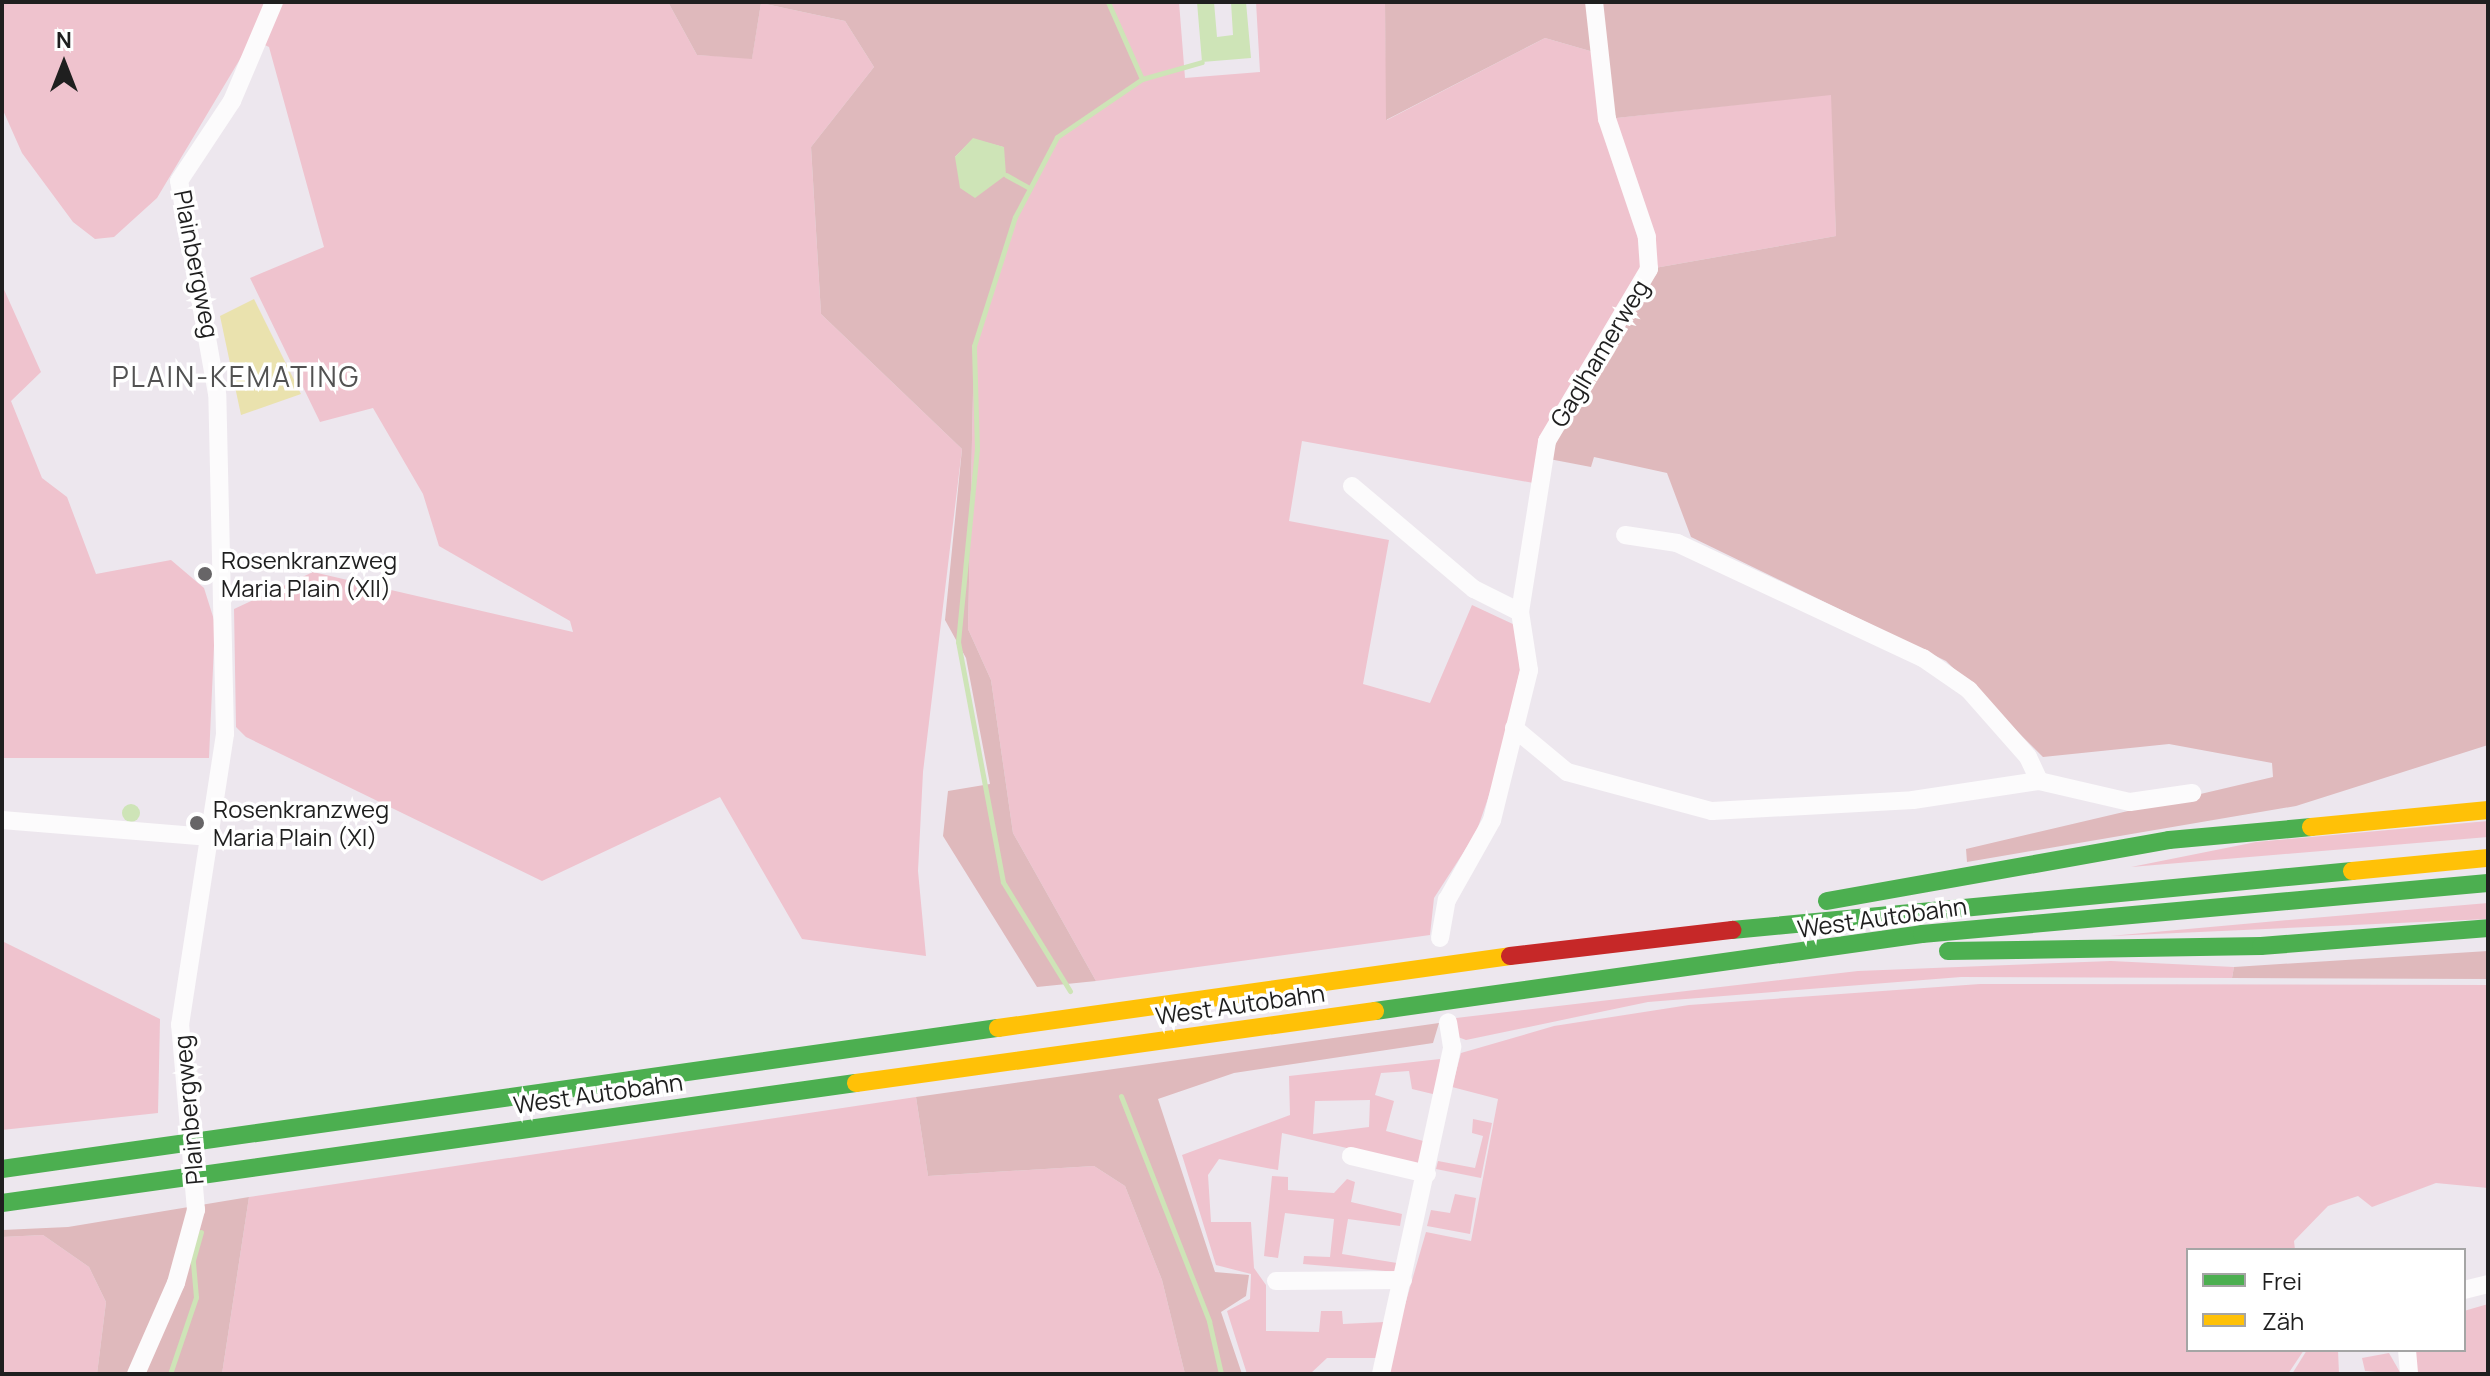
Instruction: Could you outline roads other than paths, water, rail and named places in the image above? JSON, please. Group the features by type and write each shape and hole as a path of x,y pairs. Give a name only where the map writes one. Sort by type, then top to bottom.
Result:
{"highway":[{"path":"2443,814 2488,795"},
{"path":"1748,926 1831,900 2082,853 2488,810"},
{"name":"West Autobahn","path":"2,1169 1748,926 2488,858"},
{"name":"West Autobahn","path":"2,1203 2006,925 2488,883"},
{"path":"1853,946 2261,946 2488,928"}],"street":[{"name":"Plainbergweg","path":"136,1374 176,1283 196,1210 180,1025 225,734 218,409 206,306 179,181 232,101 274,2"},
{"name":"Gaglhamerweg","path":"1440,938 1447,900 1492,820 1529,670 1520,612 1547,441 1649,269 1647,237 1607,119 1594,2"},
{"path":"1352,486 1474,589 1520,612"},
{"path":"1625,535 1677,543 1923,658 1969,690 2028,757 2039,781"},
{"path":"1514,728 1567,772 1712,811 1913,800 2039,781 2130,802 2192,793"},
{"path":"2,820 210,837"},
{"path":"1381,1374 1427,1174 1452,1047 1448,1022"},
{"path":"1351,1156 1427,1174"},
{"path":"1276,1281 1403,1280"},
{"path":"2466,1290 2488,1284"},
{"path":"2407,1352 2409,1374"}],"waterway":[{"path":"1108,2 1142,79"},
{"path":"1070,991 1003,882 958,642 977,449 974,346 1015,217 1057,137 1142,79 1202,62"},
{"path":"1006,175 1029,188"},
{"path":"1121,1096 1209,1321 1221,1374"},
{"path":"170,1374 196,1297 193,1260 201,1232"}],"place":[{"name":"Rosenkranzweg Maria Plain (XII)","path":"205,574"},
{"name":"Rosenkranzweg Maria Plain (XI)","path":"197,823"}],"district":[{"name":"PLAIN-KEMATING","path":"236,376"}]}
